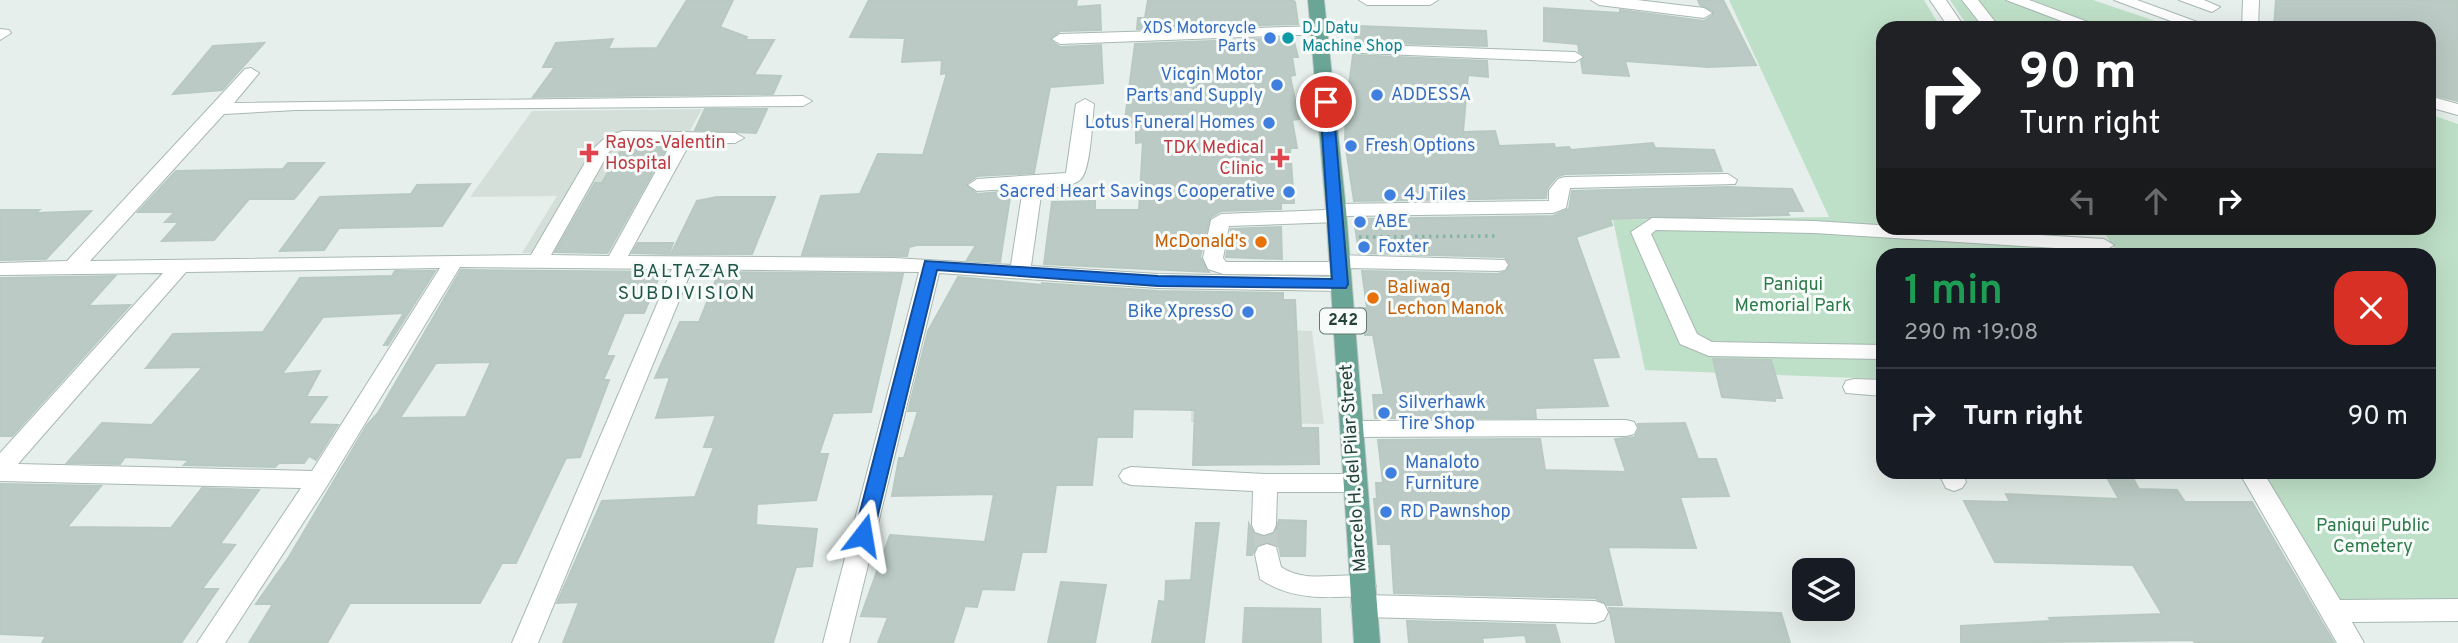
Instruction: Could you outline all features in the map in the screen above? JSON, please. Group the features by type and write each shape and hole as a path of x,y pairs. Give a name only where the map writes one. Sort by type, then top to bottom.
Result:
{"main road":[{"name":"Marcelo H. del Pilar Street","path":"1316,0 1336,213 1367,643"}],"street":[{"path":"1367,0 1430,0"},
{"path":"1600,0 1704,13"},
{"path":"1938,0 1952,21"},
{"path":"1970,0 1986,21"},
{"path":"2014,0 2076,21"},
{"path":"2122,0 2185,21"},
{"path":"2187,0 2211,6"},
{"path":"2250,21 2251,0"},
{"path":"2158,21 2164,14"},
{"path":"1060,39 1320,40 1574,57"},
{"path":"72,268 251,73"},
{"path":"219,109 803,100"},
{"path":"977,185 1062,181 1073,177 1077,171 1084,104"},
{"path":"2436,104 2458,110"},
{"path":"537,262 602,149 611,141 623,136 735,138"},
{"path":"615,262 684,137"},
{"path":"1339,271 1223,268 1215,264 1213,258 1221,220 1336,213 1553,207 1559,204 1558,190 1564,183 1728,180"},
{"path":"1020,270 1033,183"},
{"path":"1876,233 1778,226 1652,225 1641,232 1688,339 1697,346 1709,349 1876,352"},
{"path":"1901,235 2080,248"},
{"path":"0,269 454,261 931,265 1158,281 1498,265"},
{"path":"210,643 319,480 454,261"},
{"path":"525,643 684,263"},
{"path":"836,643 931,265"},
{"path":"0,470 180,266"},
{"path":"1854,387 1876,388"},
{"path":"1351,429 1626,428"},
{"path":"0,470 319,480"},
{"path":"1131,476 1265,483 1355,482"},
{"path":"2255,479 2351,643"},
{"path":"1264,525 1265,483"},
{"path":"1267,554 1269,572 1280,581 1297,588 1364,596 1595,612"},
{"path":"2332,611 2458,610"}],"path":[{"path":"1337,237 1497,236"}],"shaded area":[{"name":"Rayos-Valentin Hospital","path":"702,109 622,253 522,253 557,196 470,197 532,111"},
{"path":"1193,326 1312,331 1324,424 1191,422"}],"green space":[{"name":"Paniqui Memorial Park","path":"1729,0 1924,0 1937,21 1876,21 1876,235 2067,235 2075,248 1876,248 1876,379 1645,370 1613,220 1829,217"},
{"path":"1950,0 2093,0 2155,21 1964,21"},
{"name":"Paniqui Public Cemetery","path":"2436,116 2458,124 2458,601 2337,600 2260,479 2436,479 2436,248 2114,248 2106,235 2436,235"}],"building":[{"path":"687,0 733,0 720,27 747,37 745,40 774,40 754,75 781,76 773,94 533,97 555,67 543,67 556,43 613,39 608,49 657,48"},
{"path":"869,0 1077,0 1076,7 1100,5 1101,30 1060,31 1050,40 1060,47 1101,45 1103,83 1050,87 1034,173 977,176 966,184 977,194 1011,191 1000,262 967,260 976,245 917,245 909,247 907,256 802,255 821,196 860,194 878,154 923,155 947,73 941,74 942,60 902,62 905,38 850,37"},
{"path":"1148,0 1292,0 1295,2 1298,24 1137,29 1138,18 1145,18"},
{"path":"1698,0 1723,0 1756,65 1708,67 1625,61 1629,76 1583,73 1581,61 1585,56 1579,52 1578,44 1544,41 1544,8 1620,13 1620,10 1704,21 1713,15 1713,11 1700,5"},
{"path":"2276,0 2458,0 2458,101 2436,96 2436,21 2274,21"},
{"path":"1357,26 1486,31 1487,46 1355,42"},
{"path":"1293,38 1298,57 1292,57 1295,75 1290,76 1299,119 1292,120 1297,148 1290,148 1294,203 1281,203 1281,209 1221,211 1210,218 1200,257 1209,272 1044,264 1052,202 1095,201 1095,210 1139,210 1143,142 1136,143 1136,127 1124,127 1135,44"},
{"path":"264,43 222,90 173,94 213,46"},
{"path":"1353,55 1487,61 1488,77 1468,75 1463,132 1495,131 1499,146 1554,144 1555,148 1569,147 1571,150 1653,143 1655,148 1714,150 1722,171 1565,174 1556,177 1547,188 1546,198 1354,201 1345,142"},
{"path":"705,109 767,109 756,133 695,130"},
{"path":"624,145 668,145 607,253 555,252 595,183 602,183"},
{"path":"288,163 324,163 294,199 249,199 214,240 162,241 179,222 165,222 175,212 138,212 176,171 283,169"},
{"path":"470,184 442,226 339,228 324,250 280,251 320,197 411,194 417,185"},
{"path":"1727,187 1792,189 1803,211 1787,211 1789,215 1610,219 1612,225 1576,237 1619,357 1592,358 1608,406 1535,408 1536,418 1375,418 1373,395 1384,395 1373,335 1365,335 1360,308 1367,308 1362,271 1498,274 1507,271 1510,264 1505,257 1359,253 1354,219 1553,216 1569,209 1572,191"},
{"path":"717,197 775,197 752,254 671,254 697,201"},
{"path":"0,210 39,210 35,213 91,211 46,259 0,260"},
{"path":"1281,227 1282,259 1226,257 1231,229"},
{"path":"638,243 673,243 669,254 632,253"},
{"path":"461,270 661,272 644,313 624,313 606,356 614,356 603,380 609,380 580,457 566,458 516,563 502,563 480,603 350,603 327,643 249,643 273,604 256,604 289,557 367,425 378,413","holes":["491,362 466,417 400,418 436,363"]},
{"path":"395,271 435,271 388,345 384,345 404,313 323,317 282,374 320,371 306,397 327,397 308,424 338,425 316,460 309,456 304,463 279,463 275,467 184,465 189,460 125,457 120,464 67,463 102,423 152,425 203,367 146,368 173,334 263,332 300,278 392,276"},
{"path":"719,272 903,274 871,412 833,413 819,454 828,454 816,500 757,504 756,525 817,529 812,566 796,567 773,643 563,643 579,602 557,603 602,501 695,497 714,447 704,447 716,415 656,418 670,377 655,378 680,322 699,322"},
{"path":"115,276 88,306 130,305 12,436 0,436 0,278"},
{"path":"958,277 1042,285 1158,291 1283,293 1283,300 1295,300 1301,428 1318,428 1319,464 1193,465 1195,410 1133,409 1132,437 1097,437 1092,485 1056,485 1046,552 1022,552 1014,590 982,589 977,607 965,606 953,643 878,643 888,617 861,616 890,535 985,542 994,494 892,496 899,458 904,458 918,411 908,411 928,331"},
{"path":"1713,359 1771,360 1782,398 1775,398 1775,401 1722,397"},
{"path":"1685,423 1698,459 1716,459 1729,496 1680,497 1696,548 1608,547 1622,605 1607,605 1595,598 1394,593 1391,544 1378,544 1374,499 1377,499 1376,483 1383,483 1378,440 1540,439 1545,470 1626,472 1615,439 1635,437 1638,424"},
{"path":"2108,479 2133,479 2139,489 2177,490 2185,502 2252,502 2334,643 2195,643 2193,640 1961,643 1961,626 2051,621 2049,618 2162,614 2133,565 1995,562 1964,501 2010,502 2006,494 2119,499"},
{"path":"0,484 101,486 67,527 171,528 202,488 259,490 220,544 235,545 202,589 218,589 181,643 42,643 46,636 0,634"},
{"path":"1279,520 1306,521 1305,556 1281,556 1279,546 1268,542 1257,545 1252,555 1247,555 1249,524 1254,534 1265,537 1275,533"},
{"path":"1196,523 1219,523 1204,643 1152,643 1159,601 1165,602 1166,581 1191,580"},
{"path":"1061,582 1106,585 1095,643 1048,643"},
{"path":"1245,608 1320,609 1321,643 1243,642"},
{"path":"1609,608 1781,613 1790,643 1616,643"},
{"path":"1407,621 1555,625 1560,643 1527,643 1525,635 1482,638 1483,643 1409,643"}],"tunnel":[{"path":"1264,525 1267,554"}],"place":[{"name":"XDS Motorcycle Parts","path":"1270,38"},
{"name":"DJ Datu Machine Shop","path":"1288,38"},
{"name":"Vicgin Motor Parts and Supply","path":"1277,85"},
{"name":"ADDESSA","path":"1377,95"},
{"name":"Lotus Funeral Homes","path":"1269,123"},
{"name":"Fresh Options","path":"1351,146"},
{"name":"Rayos-Valentin Hospital","path":"589,153"},
{"name":"TDK Medical Clinic","path":"1280,158"},
{"name":"Sacred Heart Savings Cooperative","path":"1289,192"},
{"name":"4J Tiles","path":"1390,195"},
{"name":"ABE","path":"1360,222"},
{"name":"McDonald's","path":"1261,242"},
{"name":"Foxter","path":"1364,247"},
{"name":"Baliwag Lechon Manok","path":"1373,298"},
{"name":"Bike XpressO","path":"1248,312"},
{"name":"Silverhawk Tire Shop","path":"1384,413"},
{"name":"Manaloto Furniture","path":"1391,473"},
{"name":"RD Pawnshop","path":"1386,512"}],"district":[{"name":"BALTAZAR SUBDIVISION","path":"687,283"}],"route":[{"path":"863,535 931,265 1158,281 1340,284 1326,102"}]}
